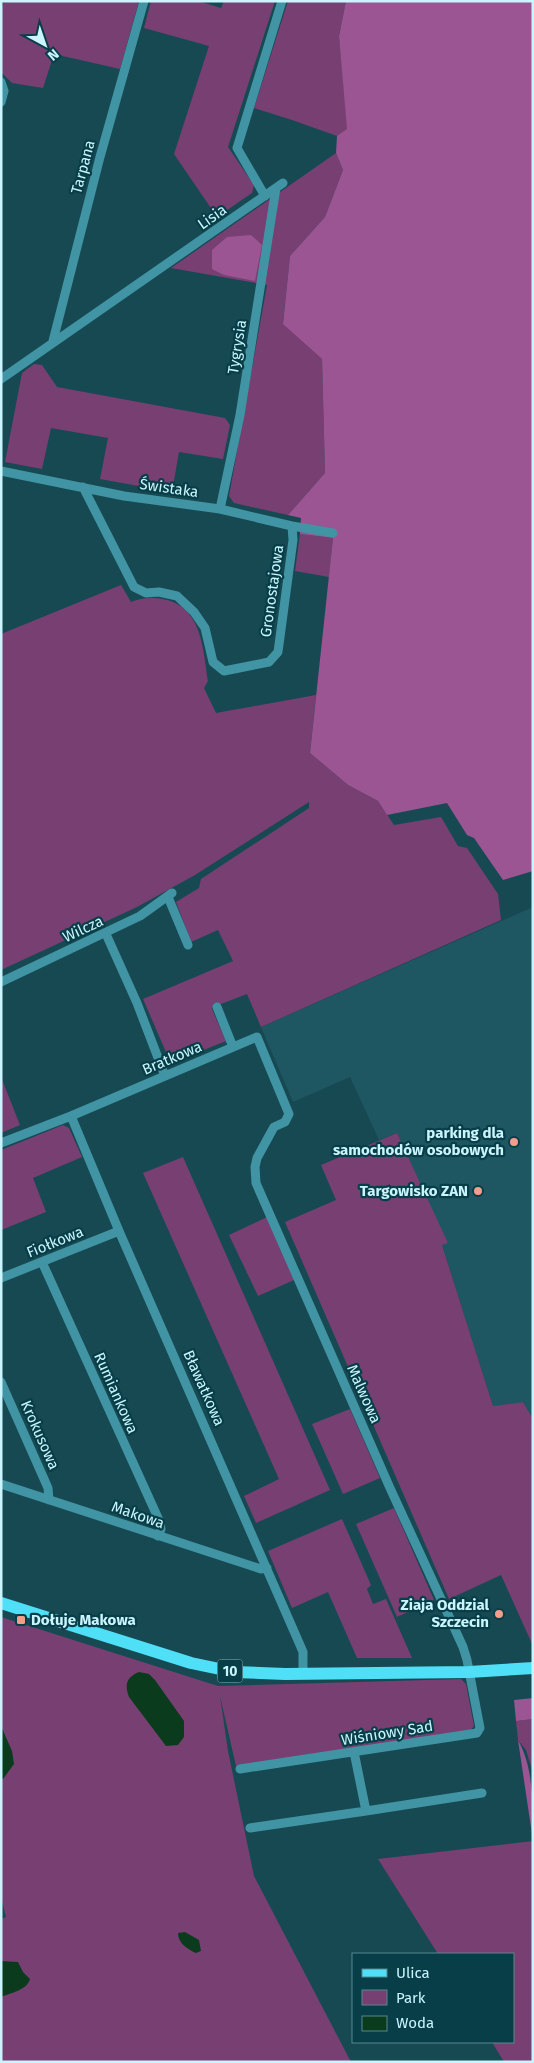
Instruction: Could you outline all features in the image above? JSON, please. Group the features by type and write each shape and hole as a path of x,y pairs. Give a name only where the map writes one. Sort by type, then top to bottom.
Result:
{"main road":[{"name":"10","path":"1,1603 208,1667 242,1672 470,1672 533,1668"}],"street":[{"name":"Tarpana","path":"53,341 100,157 144,1"},
{"path":"265,196 237,148 282,1"},
{"path":"1,82 4,91 1,102"},
{"name":"Lisia","path":"1,378 280,186"},
{"name":"Tygrysia","path":"220,509 240,415 280,186"},
{"name":"Świstaka","path":"1,471 124,496 220,509 292,526 333,533"},
{"name":"Gronostajowa","path":"82,488 134,587 146,593 159,592 177,596 194,612 205,628 213,662 224,671 269,662 278,652 293,540 292,526"},
{"name":"Wilcza","path":"1,982 106,934 140,916 170,895 188,945"},
{"path":"106,934 137,1003 165,1076"},
{"path":"216,1007 233,1047"},
{"name":"Bratkowa","path":"1,1142 71,1116 257,1037 289,1114 285,1122 274,1127"},
{"name":"Bławatkowa","path":"71,1116 119,1231 300,1645 303,1673"},
{"name":"Malwowa","path":"274,1127 257,1158 255,1167 256,1183 390,1488 463,1647 470,1672"},
{"name":"Fiołkowa","path":"1,1278 119,1231"},
{"name":"Rumiankowa","path":"42,1262 159,1520 161,1529 158,1536"},
{"name":"Krokusowa","path":"1,1382 48,1488 49,1500"},
{"name":"Makowa","path":"1,1484 261,1569 267,1568"},
{"name":"Wiśniowy Sad","path":"240,1769 477,1733 480,1728 470,1672"},
{"path":"354,1752 366,1811"},
{"path":"250,1828 482,1793"}],"shaded area":[{"path":"346,1 533,1 533,871 503,880 474,838 467,835 447,803 387,815 378,801 348,785 310,753 333,538 300,534 301,518 288,515 325,473 322,359 283,324 290,256 325,217 343,170 336,153 337,136 347,129 339,36"},
{"path":"251,235 262,245 255,281 224,275 212,269 212,250 227,237"},
{"name":"Targowisko ZAN","path":"533,907 533,1419 523,1402 493,1406 442,1245 447,1243 397,1133 379,1140 350,1077 293,1102 261,1027"},
{"path":"533,1698 533,1719 516,1721 514,1700"},
{"path":"518,1740 527,1763 532,1788 533,1841"}],"green space":[{"path":"4,1 139,1 120,69 54,54 43,88 12,83 1,72 1,12"},
{"path":"151,1 198,1 221,8 224,1 275,1 228,147 254,185 252,193 217,217 174,154 209,46 144,28"},
{"path":"288,1 346,1 339,36 348,130 337,136 254,108"},
{"path":"336,153 343,170 325,217 290,256 283,323 322,359 325,473 288,515 234,503 229,496 267,285 171,268"},
{"path":"34,364 42,365 57,387 225,418 230,425 223,459 179,452 172,492 100,479 108,438 51,428 42,469 5,462 22,373"},
{"path":"300,534 333,538 329,577 295,571"},
{"path":"121,585 131,602 146,598 162,599 175,603 193,619 202,643 208,681 204,688 216,713 316,695 310,753 348,785 378,801 394,825 441,817 458,846 467,848 498,894 501,920 261,1027 247,994 221,1004 214,1003 212,1009 226,1041 174,1062 169,1059 143,999 233,961 218,930 191,942 176,902 199,888 201,879 309,808 309,802 195,875 137,907 1,970 1,634"},
{"path":"1,1077 20,1125 1,1133"},
{"path":"63,1125 69,1128 82,1157 33,1178 46,1212 1,1230 1,1150"},
{"path":"397,1133 448,1243 442,1245 493,1406 523,1402 533,1419 533,1646 501,1575 449,1599 285,1222 336,1200 321,1165"},
{"path":"183,1157 330,1490 256,1523 244,1496 279,1479 143,1173"},
{"path":"267,1217 294,1280 258,1296 229,1235"},
{"path":"350,1409 380,1478 343,1494 312,1424"},
{"path":"394,1508 434,1600 397,1617 356,1524"},
{"path":"342,1519 371,1585 367,1589 373,1604 386,1599 412,1658 357,1658 328,1592 292,1608 268,1551"},
{"path":"1,1617 218,1686 461,1679 466,1684 474,1726 470,1731 236,1766 220,1696 228,1751 254,1876 351,2062 1,2062 1,1919 6,1917 1,1897"},
{"path":"533,1719 533,1773 526,1750 518,1740 516,1721"},
{"path":"533,1841 533,2062 504,2062 493,2043 514,2043 514,1953 437,1953 378,1859"}],"water":[{"path":"139,1672 149,1674 155,1680 184,1721 184,1737 178,1745 166,1746 129,1697 127,1685 129,1679"},
{"path":"1,1726 12,1751 14,1764 3,1779 1,1778"},
{"path":"185,1932 199,1940 201,1951 196,1953 181,1943 178,1933"},
{"path":"1,1961 18,1962 23,1972 30,1979 26,1986 1,1997"}],"place":[{"name":"parking dla samochodów osobowych","path":"514,1142"},
{"name":"Targowisko ZAN","path":"478,1191"},
{"name":"Ziaja Oddzial Szczecin","path":"499,1614"},
{"name":"Dołuje Makowa","path":"21,1620"}]}
